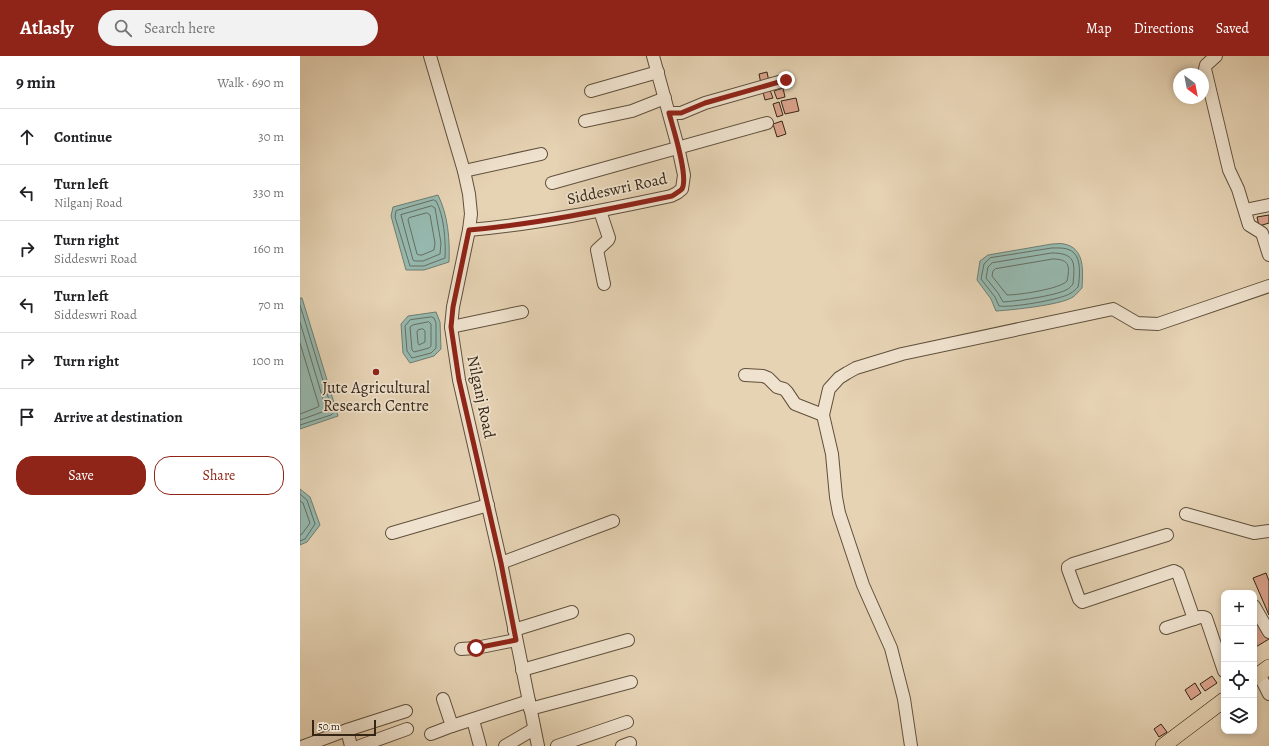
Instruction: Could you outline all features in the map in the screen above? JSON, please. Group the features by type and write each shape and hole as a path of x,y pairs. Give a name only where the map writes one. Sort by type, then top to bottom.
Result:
{"main road":[{"path":"1163,746 1221,702"}],"street":[{"name":"Nilganj Road","path":"430,56 464,171 469,194 471,214 453,307 451,327 459,380 501,563 538,746"},
{"name":"Siddeswri Road","path":"469,230 600,211 677,194 682,189 684,175 678,147 653,56"},
{"path":"1216,56 1206,65 1205,69 1229,170 1238,187 1249,225 1263,234 1269,255"},
{"path":"591,91 658,72"},
{"path":"669,113 681,113 705,103 786,80"},
{"path":"585,121 632,111 665,98"},
{"path":"552,183 767,123"},
{"path":"464,171 541,154"},
{"path":"1245,210 1269,205"},
{"path":"600,211 609,238 597,250 604,284"},
{"path":"911,746 904,699 890,648 863,585 842,521 836,497 832,454 823,416 829,389 839,378 856,368 902,354 1113,310 1137,323 1158,324 1269,286"},
{"path":"451,327 522,312"},
{"path":"745,375 763,376 768,378 776,387 784,389 796,404 823,416"},
{"path":"392,533 488,504"},
{"path":"1186,514 1254,533 1269,531"},
{"path":"501,563 613,521"},
{"path":"1167,535 1073,564 1068,567 1068,569 1079,599 1082,602 1174,571 1178,573 1194,619"},
{"path":"1257,611 1269,632"},
{"path":"461,649 476,648 515,635 572,612"},
{"path":"1166,628 1194,619 1206,618 1221,662"},
{"path":"522,670 628,640"},
{"path":"1261,673 1269,694"},
{"path":"431,734 452,726 530,705 631,682"},
{"path":"443,698 452,726"},
{"path":"304,746 406,711"},
{"path":"473,720 480,746"},
{"path":"557,746 627,722"},
{"path":"360,746 407,729"},
{"path":"505,746 534,729"},
{"path":"347,730 351,746"}],"water":[{"path":"438,195 448,228 449,262 424,270 406,270 391,216 393,207"},
{"path":"1052,244 1064,244 1071,246 1076,250 1081,261 1083,275 1082,288 1073,297 1067,300 1036,307 996,311 991,299 977,280 980,261 988,255"},
{"path":"300,298 302,298 338,416 300,429"},
{"path":"436,312 440,322 441,349 434,356 410,363 403,353 401,324 408,316"},
{"path":"300,489 310,497 320,525 307,542 300,545"}],"building":[{"path":"767,72 769,82 761,84 759,74"},
{"path":"783,88 785,97 777,99 774,91"},
{"path":"770,90 773,98 765,100 763,92"},
{"path":"796,98 799,111 785,114 781,101"},
{"path":"779,102 783,115 777,117 773,104"},
{"path":"782,121 786,134 777,137 773,124"},
{"path":"1269,215 1269,223 1259,226 1257,217"},
{"path":"1266,573 1269,581 1269,615 1253,578"},
{"path":"1259,621 1269,639 1257,646 1257,626 1257,623"},
{"path":"1212,676 1217,683 1205,691 1200,684"},
{"path":"1195,683 1201,693 1191,700 1185,690"},
{"path":"1161,724 1167,732 1159,737 1154,729"}],"place":[{"name":"Jute Agricultural Research Centre","path":"376,372"}],"route":[{"path":"476,648 516,640 501,563 459,380 451,327 453,307 469,230 486,229 600,211 677,194 682,189 684,175 669,113 685,112 705,103 786,80"}]}
